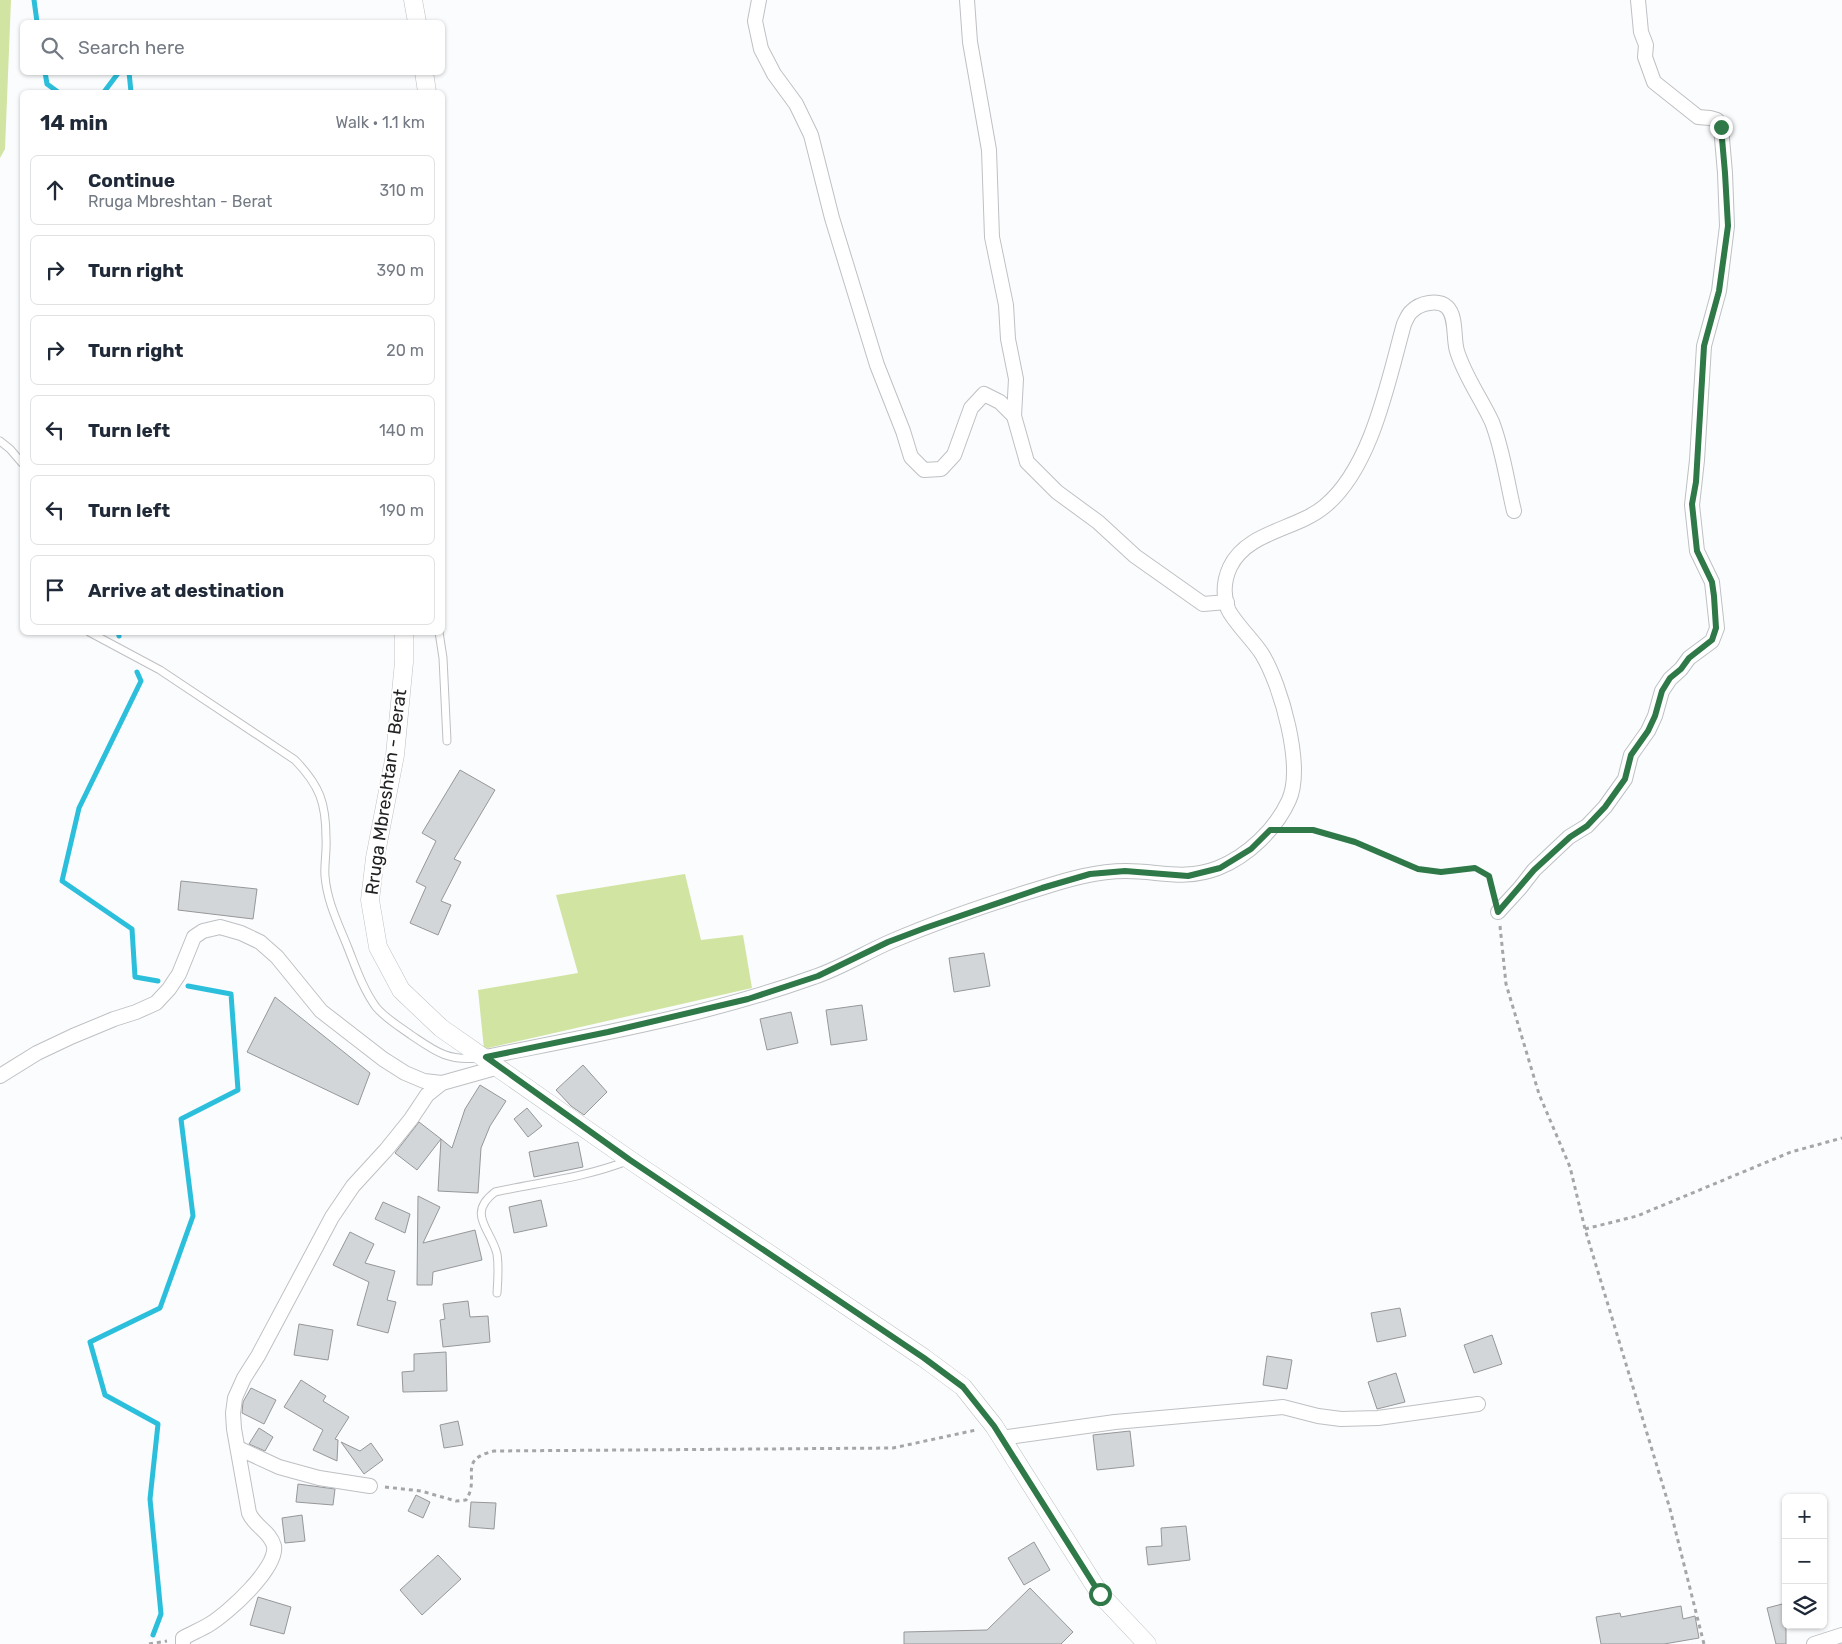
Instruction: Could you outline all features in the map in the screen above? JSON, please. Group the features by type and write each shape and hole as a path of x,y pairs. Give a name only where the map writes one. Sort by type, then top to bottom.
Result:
{"street":[{"path":"413,0 417,20"},
{"path":"758,0 755,21 761,49 774,74 796,104 811,136 832,218 863,324 911,457 924,470 942,469 954,455 971,408 984,394 1000,402 1014,416"},
{"path":"967,0 970,42 989,150 992,237 1006,305 1008,339 1016,379 1014,416 1027,462 1057,492 1086,513 1135,556 1203,604 1227,602"},
{"path":"1498,912 1534,870 1570,837 1587,826 1605,807 1625,779 1631,755 1648,731 1655,716 1662,691 1670,678 1681,669 1689,658 1712,640 1716,628 1712,582 1697,551 1692,504 1697,468 1704,346 1718,297 1728,226 1721,127 1717,120 1698,117 1654,82 1645,57 1646,45 1641,32 1638,0"},
{"path":"424,75 427,90"},
{"path":"183,1644 183,1638 210,1624 235,1606 267,1570 274,1559 274,1547 269,1535 253,1522 250,1513 233,1413 235,1398 332,1218 353,1186 386,1150 411,1119 427,1095 442,1083 492,1062 748,999 818,976 888,942 1042,888 1090,874 1125,871 1188,876 1220,868 1251,849 1270,830 1290,798 1294,771 1291,738 1277,685 1263,656 1228,611 1224,588 1230,567 1241,551 1262,537 1301,522 1325,506 1348,482 1377,418 1404,324 1411,311 1422,304 1435,302 1446,306 1452,315 1456,347 1462,369 1492,422 1514,511"},
{"name":"Rruga Mbreshtan - Berat","path":"404,635 404,662 395,755 375,858 370,900 378,947 401,990 442,1028 630,1160 924,1358 963,1387 997,1432 1100,1594 1147,1644"},
{"path":"0,1076 36,1053 156,1003 179,974 194,937 203,931 220,927 241,933 260,942 277,957 321,1011 383,1059 424,1081 442,1083"},
{"path":"997,1432 1283,1407 1318,1416 1341,1419 1378,1418 1478,1404"},
{"path":"238,1448 279,1467 319,1478 370,1486"},
{"path":"1814,1644 1842,1635"}],"lane":[{"path":"0,441 20,461"},
{"path":"95,635 160,670 295,760 310,775 320,792 325,812 325,876 328,896 365,990 377,1008 394,1023 433,1050 452,1058 492,1062"},
{"path":"439,635 443,658 447,741"},
{"path":"497,1292 499,1270 496,1251 482,1223 481,1211 486,1199 495,1192 573,1178 630,1160"}],"path":[{"path":"1270,830 1313,830 1355,842 1418,869 1441,872 1475,868 1489,876 1501,926 1506,984 1539,1094 1570,1167 1585,1229 1670,1509 1704,1644"},
{"path":"1585,1229 1637,1216 1791,1152 1842,1138"},
{"path":"370,1486 421,1491 456,1501 466,1500 471,1492 474,1458 480,1454 494,1451 894,1448 997,1432"}],"green space":[{"path":"0,0 11,0 5,149 0,158"},
{"path":"685,874 701,940 743,935 752,988 484,1049 478,990 578,973 556,895"}],"building":[{"path":"460,770 495,790 454,859 461,862 441,901 451,905 438,935 410,923 426,887 416,882 436,841 422,833"},
{"path":"181,881 257,889 253,919 178,910"},
{"path":"984,953 990,986 954,992 949,958"},
{"path":"275,997 370,1073 358,1105 247,1052"},
{"path":"862,1005 867,1040 831,1045 826,1010"},
{"path":"791,1012 798,1043 767,1050 760,1019"},
{"path":"583,1065 607,1092 584,1115 571,1106 556,1090"},
{"path":"480,1085 506,1101 490,1126 481,1148 478,1193 438,1191 441,1139 452,1148 465,1109"},
{"path":"527,1108 542,1126 528,1137 514,1119"},
{"path":"419,1122 441,1139 417,1170 395,1153"},
{"path":"578,1142 583,1167 534,1177 529,1152"},
{"path":"418,1196 440,1207 423,1243 475,1230 482,1260 433,1272 432,1285 417,1285"},
{"path":"541,1200 547,1226 514,1233 509,1207"},
{"path":"383,1202 410,1214 405,1233 375,1219"},
{"path":"350,1232 374,1244 365,1263 395,1271 387,1300 396,1302 388,1333 357,1325 369,1282 333,1265"},
{"path":"468,1301 470,1317 488,1316 490,1342 443,1347 440,1320 445,1319 443,1304"},
{"path":"1400,1308 1406,1336 1377,1342 1371,1313"},
{"path":"299,1324 333,1330 328,1360 294,1355"},
{"path":"1492,1335 1502,1364 1474,1373 1464,1345"},
{"path":"446,1352 447,1391 403,1392 402,1372 414,1371 414,1354"},
{"path":"1267,1356 1292,1360 1287,1389 1263,1385"},
{"path":"1396,1373 1405,1402 1377,1409 1368,1382"},
{"path":"301,1380 326,1396 323,1401 349,1417 335,1439 338,1440 337,1461 313,1450 323,1430 284,1407"},
{"path":"251,1388 276,1400 264,1424 242,1413 243,1402"},
{"path":"458,1421 463,1445 444,1448 440,1425"},
{"path":"259,1428 273,1437 265,1451 249,1444"},
{"path":"1130,1431 1134,1466 1097,1470 1093,1435"},
{"path":"341,1442 360,1451 371,1443 383,1460 364,1474"},
{"path":"298,1484 335,1489 333,1505 296,1502"},
{"path":"416,1495 430,1502 423,1518 408,1511"},
{"path":"471,1502 496,1503 494,1529 469,1527"},
{"path":"302,1515 305,1541 285,1543 282,1518"},
{"path":"1186,1526 1190,1560 1148,1565 1146,1547 1162,1546 1161,1528"},
{"path":"1034,1542 1050,1570 1024,1585 1008,1558"},
{"path":"438,1555 461,1579 422,1615 400,1590"},
{"path":"1030,1588 1073,1632 1061,1644 904,1644 904,1632 987,1630"},
{"path":"258,1597 291,1607 284,1634 250,1625"},
{"path":"1782,1604 1782,1629 1786,1629 1786,1644 1776,1644 1767,1608"},
{"path":"1681,1606 1683,1619 1695,1616 1699,1638 1664,1644 1601,1644 1596,1617 1620,1613 1621,1617"}],"waterway":[{"path":"34,0 37,20"},
{"path":"46,75 47,84 55,90"},
{"path":"106,90 117,75"},
{"path":"129,75 131,90"},
{"path":"137,672 141,681 79,808 62,881 132,929 135,977 158,981"},
{"path":"153,1635 161,1614 150,1499 158,1424 105,1395 90,1342 160,1308 193,1216 181,1119 238,1090 231,994 188,986"}],"route":[{"path":"1100,1594 994,1426 963,1387 924,1358 630,1160 486,1057 608,1032 748,999 818,976 888,942 925,928 1042,888 1090,874 1125,871 1188,876 1220,868 1251,849 1270,830 1313,830 1355,842 1418,869 1441,872 1475,868 1489,876 1498,912 1534,870 1570,837 1587,826 1605,807 1625,779 1631,755 1648,731 1655,716 1662,691 1670,678 1681,669 1689,658 1712,640 1716,628 1712,582 1697,551 1692,504 1696,482 1704,346 1719,291 1728,226 1721,127"}]}
